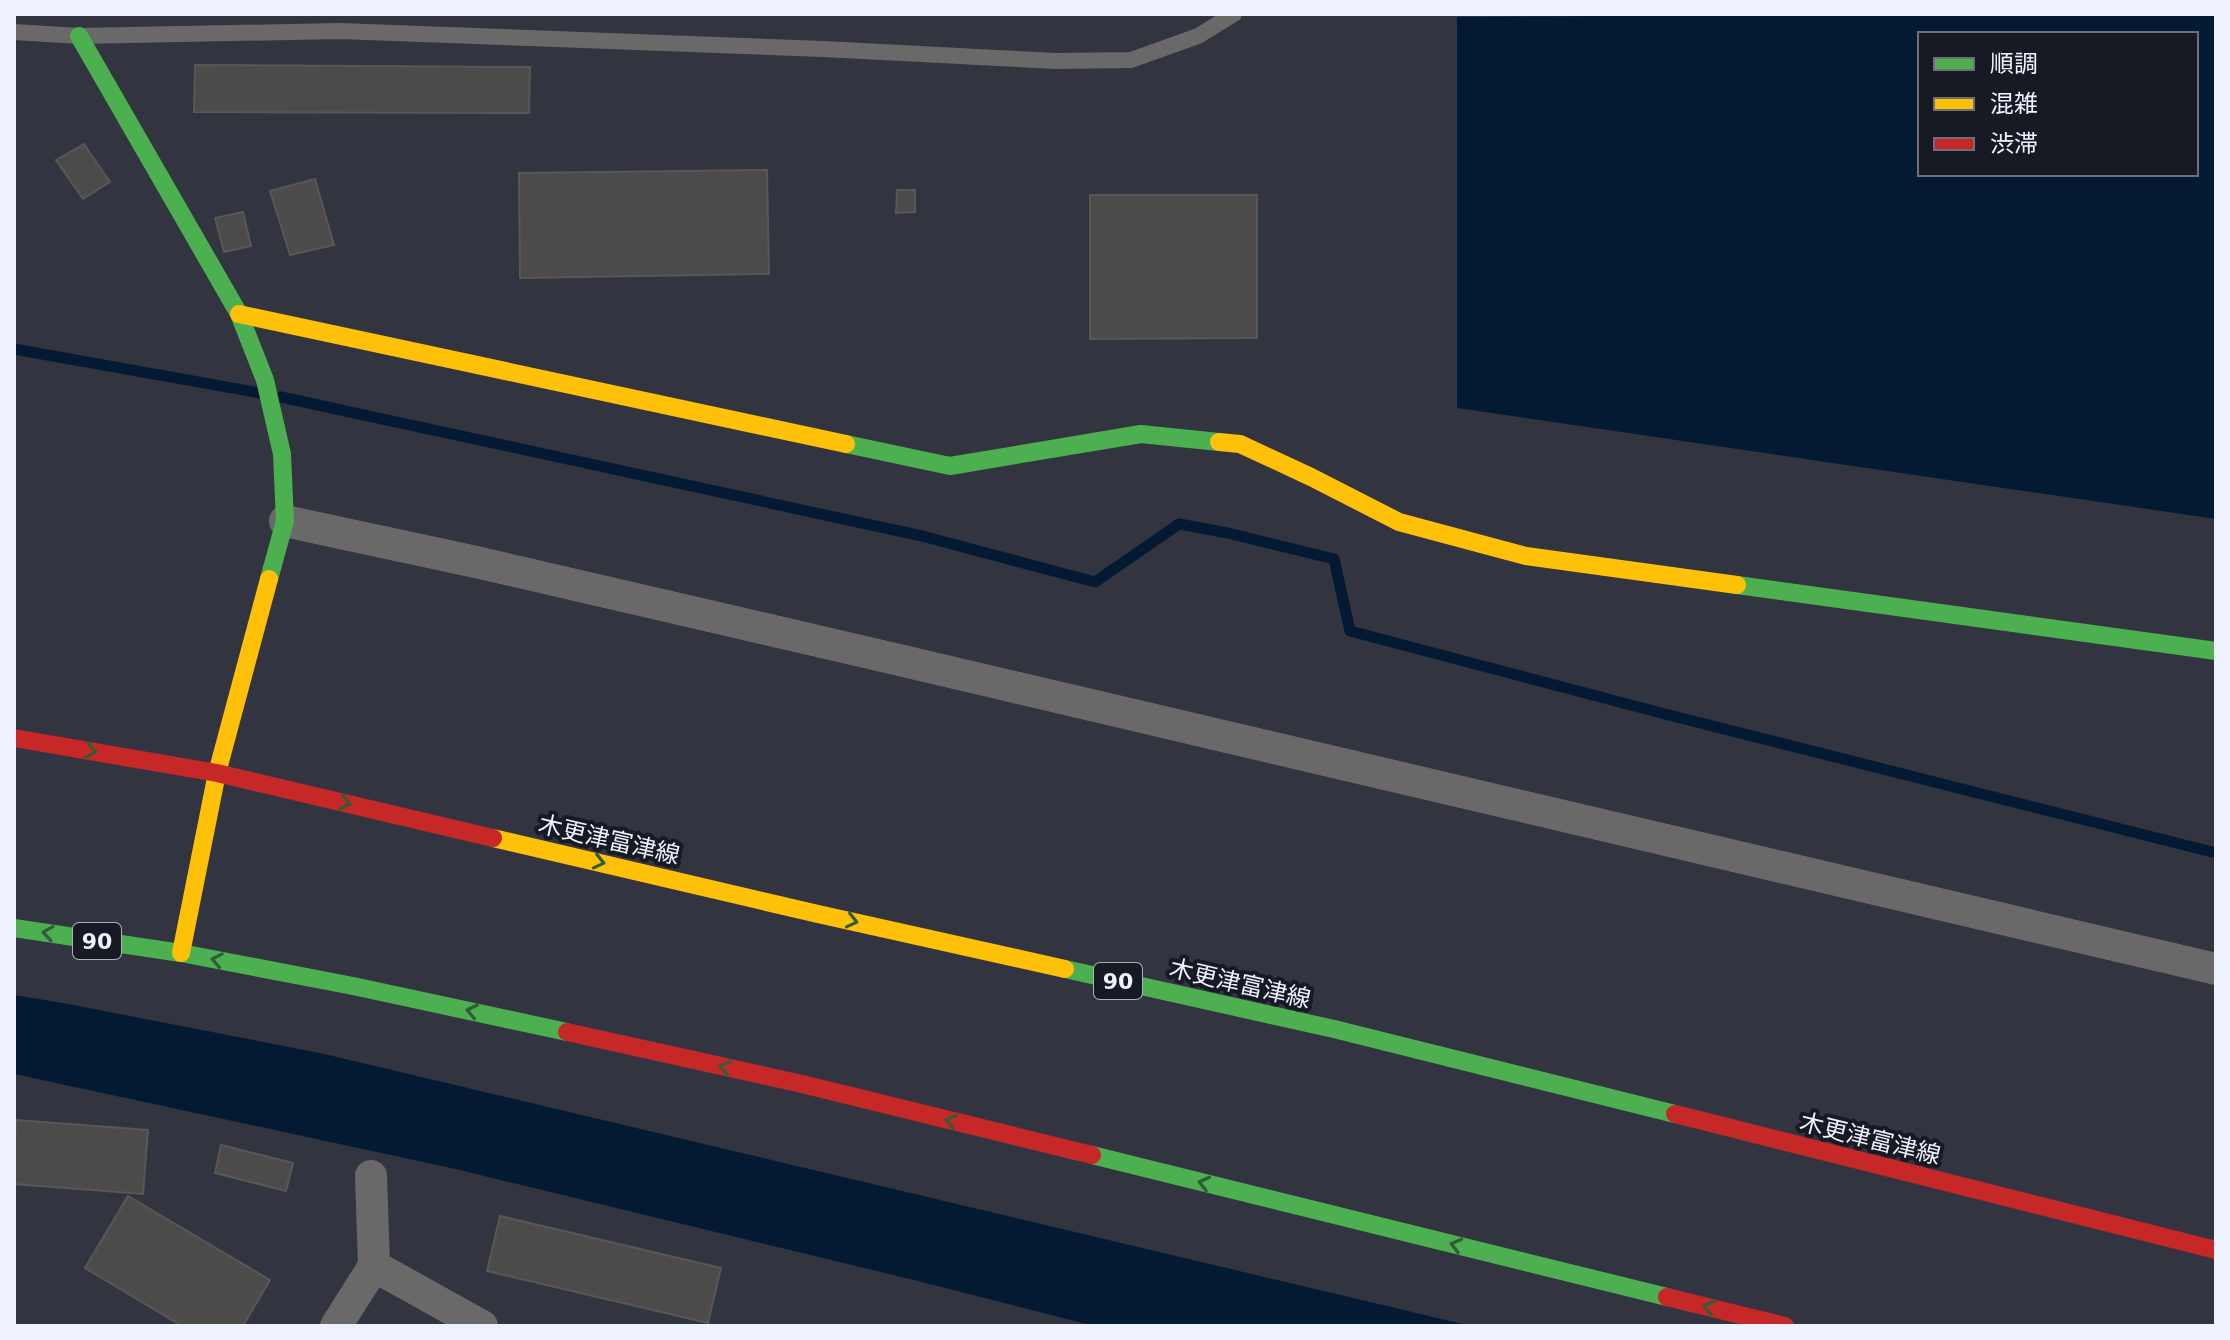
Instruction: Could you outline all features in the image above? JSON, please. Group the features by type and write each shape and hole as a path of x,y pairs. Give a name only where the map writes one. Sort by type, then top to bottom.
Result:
{"main road":[{"path":"79,36 239,314 261,368 282,454 285,521 217,773 181,953"},
{"path":"239,314 950,466 1141,434 1240,444 1399,522 1526,556 2216,651"},
{"name":"木更津富津線","path":"14,738 217,773 818,914 1334,1029 2216,1250"},
{"name":"90","path":"14,928 181,953 523,1022 802,1084 1785,1326"}],"street":[{"path":"285,521 819,641 2216,969"},
{"path":"336,1326 374,1266 371,1176"},
{"path":"374,1266 482,1326"}],"lane":[{"path":"14,32 79,36 339,31 1056,61 1131,60 1198,36 1234,14"}],"water":[{"path":"2216,14 2216,519 1457,408 1457,17"},
{"path":"14,995 320,1053 1471,1326 1094,1326 451,1168 14,1074"}],"building":[{"path":"195,65 530,67 529,113 194,112"},
{"path":"84,144 110,182 83,199 56,160"},
{"path":"767,170 769,274 520,278 519,173"},
{"path":"315,179 334,245 290,255 270,191"},
{"path":"897,190 915,190 915,212 896,213"},
{"path":"1090,195 1257,195 1257,338 1090,339"},
{"path":"243,212 251,246 224,252 215,218"},
{"path":"16,1120 148,1130 143,1194 14,1184"},
{"path":"221,1145 293,1163 286,1191 215,1173"},
{"path":"128,1196 270,1280 243,1326 182,1326 85,1268"},
{"path":"500,1216 721,1268 708,1323 487,1271"}],"waterway":[{"path":"14,349 260,393"},
{"path":"281,397 922,536 1095,582 1179,524 1228,533 1334,559 1350,631 2216,853"}],"traffic: fast":[{"path":"79,36 239,314 265,380 282,454 285,521 269,579"},
{"path":"846,444 950,466 1141,434 1219,442"},
{"path":"1737,585 2216,651"},
{"path":"14,928 181,953 567,1032"},
{"path":"1065,969 1334,1029 1675,1114"},
{"path":"1092,1155 1667,1297"}],"traffic: slow":[{"path":"239,314 846,444"},
{"path":"1219,442 1240,444 1399,522 1526,556 1737,585"},
{"path":"181,953 217,773 269,579"},
{"path":"493,838 1065,969"}],"traffic: jam":[{"path":"14,738 217,773 493,838"},
{"path":"567,1032 802,1084 1092,1155"},
{"path":"1675,1114 2216,1250"},
{"path":"1667,1297 1785,1326"}]}
